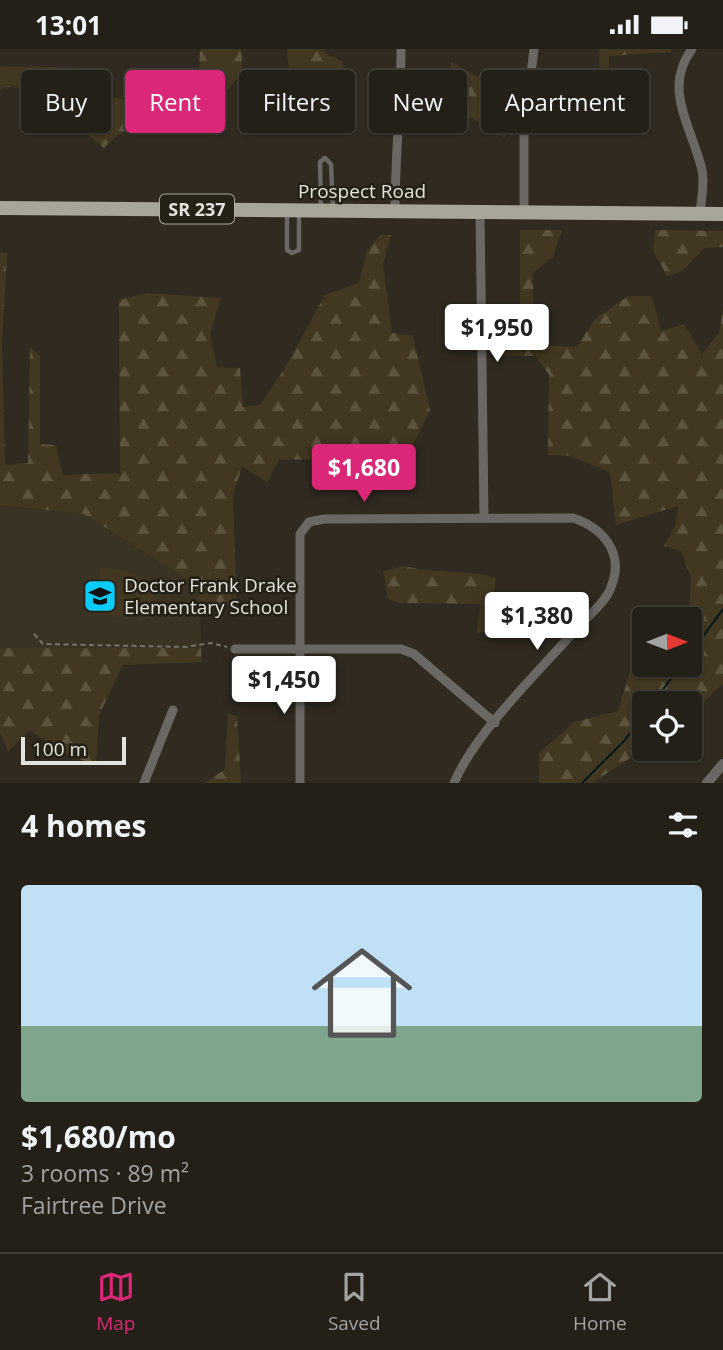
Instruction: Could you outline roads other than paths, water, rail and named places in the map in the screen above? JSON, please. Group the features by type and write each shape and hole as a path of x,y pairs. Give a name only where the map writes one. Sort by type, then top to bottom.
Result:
{"main road":[{"name":"Prospect Road","path":"0,208 723,214"}],"street":[{"path":"395,211 401,49"},
{"path":"524,212 524,131 534,49"},
{"path":"692,49 679,69 677,88 702,173 700,214"},
{"path":"480,211 484,518"},
{"path":"300,783 300,534 309,522 324,519 573,518 592,525 609,543 615,559 611,590 495,723 461,768 454,783"},
{"path":"235,649 401,649 414,654 495,723"},
{"path":"144,783 173,710"},
{"path":"707,783 723,764"}],"lane":[{"path":"325,158 331,164 327,211 320,159 325,158"},
{"path":"293,210 299,250 292,253 287,250 293,210"}],"waterway":[{"path":"702,638 723,609"},
{"path":"662,691 672,677"},
{"path":"582,783 632,731"}],"place":[{"name":"Doctor Frank Drake Elementary School","path":"100,596"}]}
